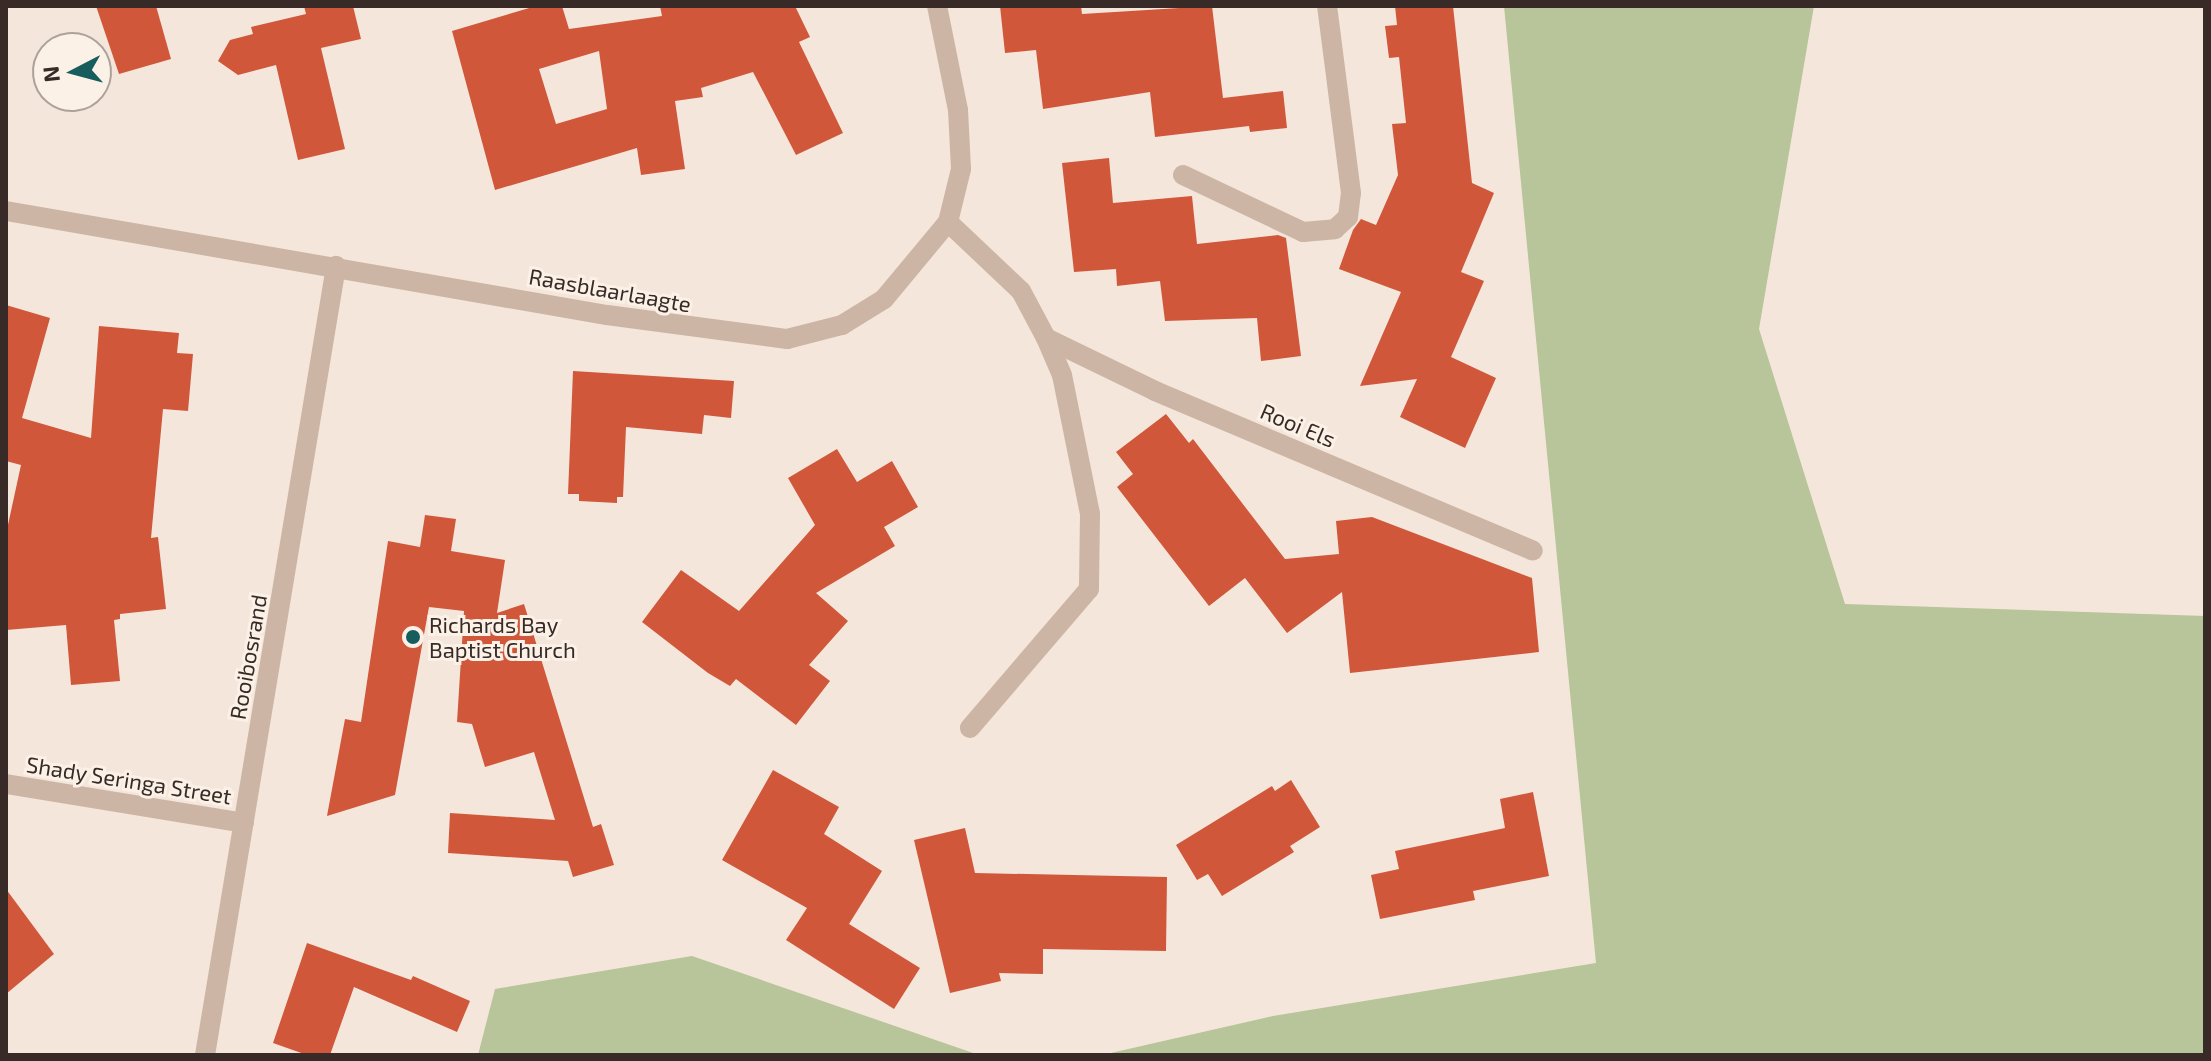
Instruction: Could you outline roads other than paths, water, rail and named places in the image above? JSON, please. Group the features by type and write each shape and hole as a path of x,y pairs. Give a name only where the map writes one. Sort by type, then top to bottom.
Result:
{"street":[{"name":"Raasblaarlaagte","path":"6,211 622,317 787,339 842,325 884,299 948,222 961,169 960,139 937,6"},
{"path":"1183,175 1303,232 1335,229 1348,217 1351,193 1327,6"},
{"path":"948,222 1021,291 1046,338 1062,375 1079,445 1090,514 1089,589 970,728"},
{"name":"Rooibosrand","path":"205,1055 336,266"},
{"name":"Rooi Els","path":"1046,338 1155,391 1533,551"},
{"name":"Shady Seringa Street","path":"6,784 244,823"}],"place":[{"name":"Richards Bay Baptist Church","path":"413,637"}]}
